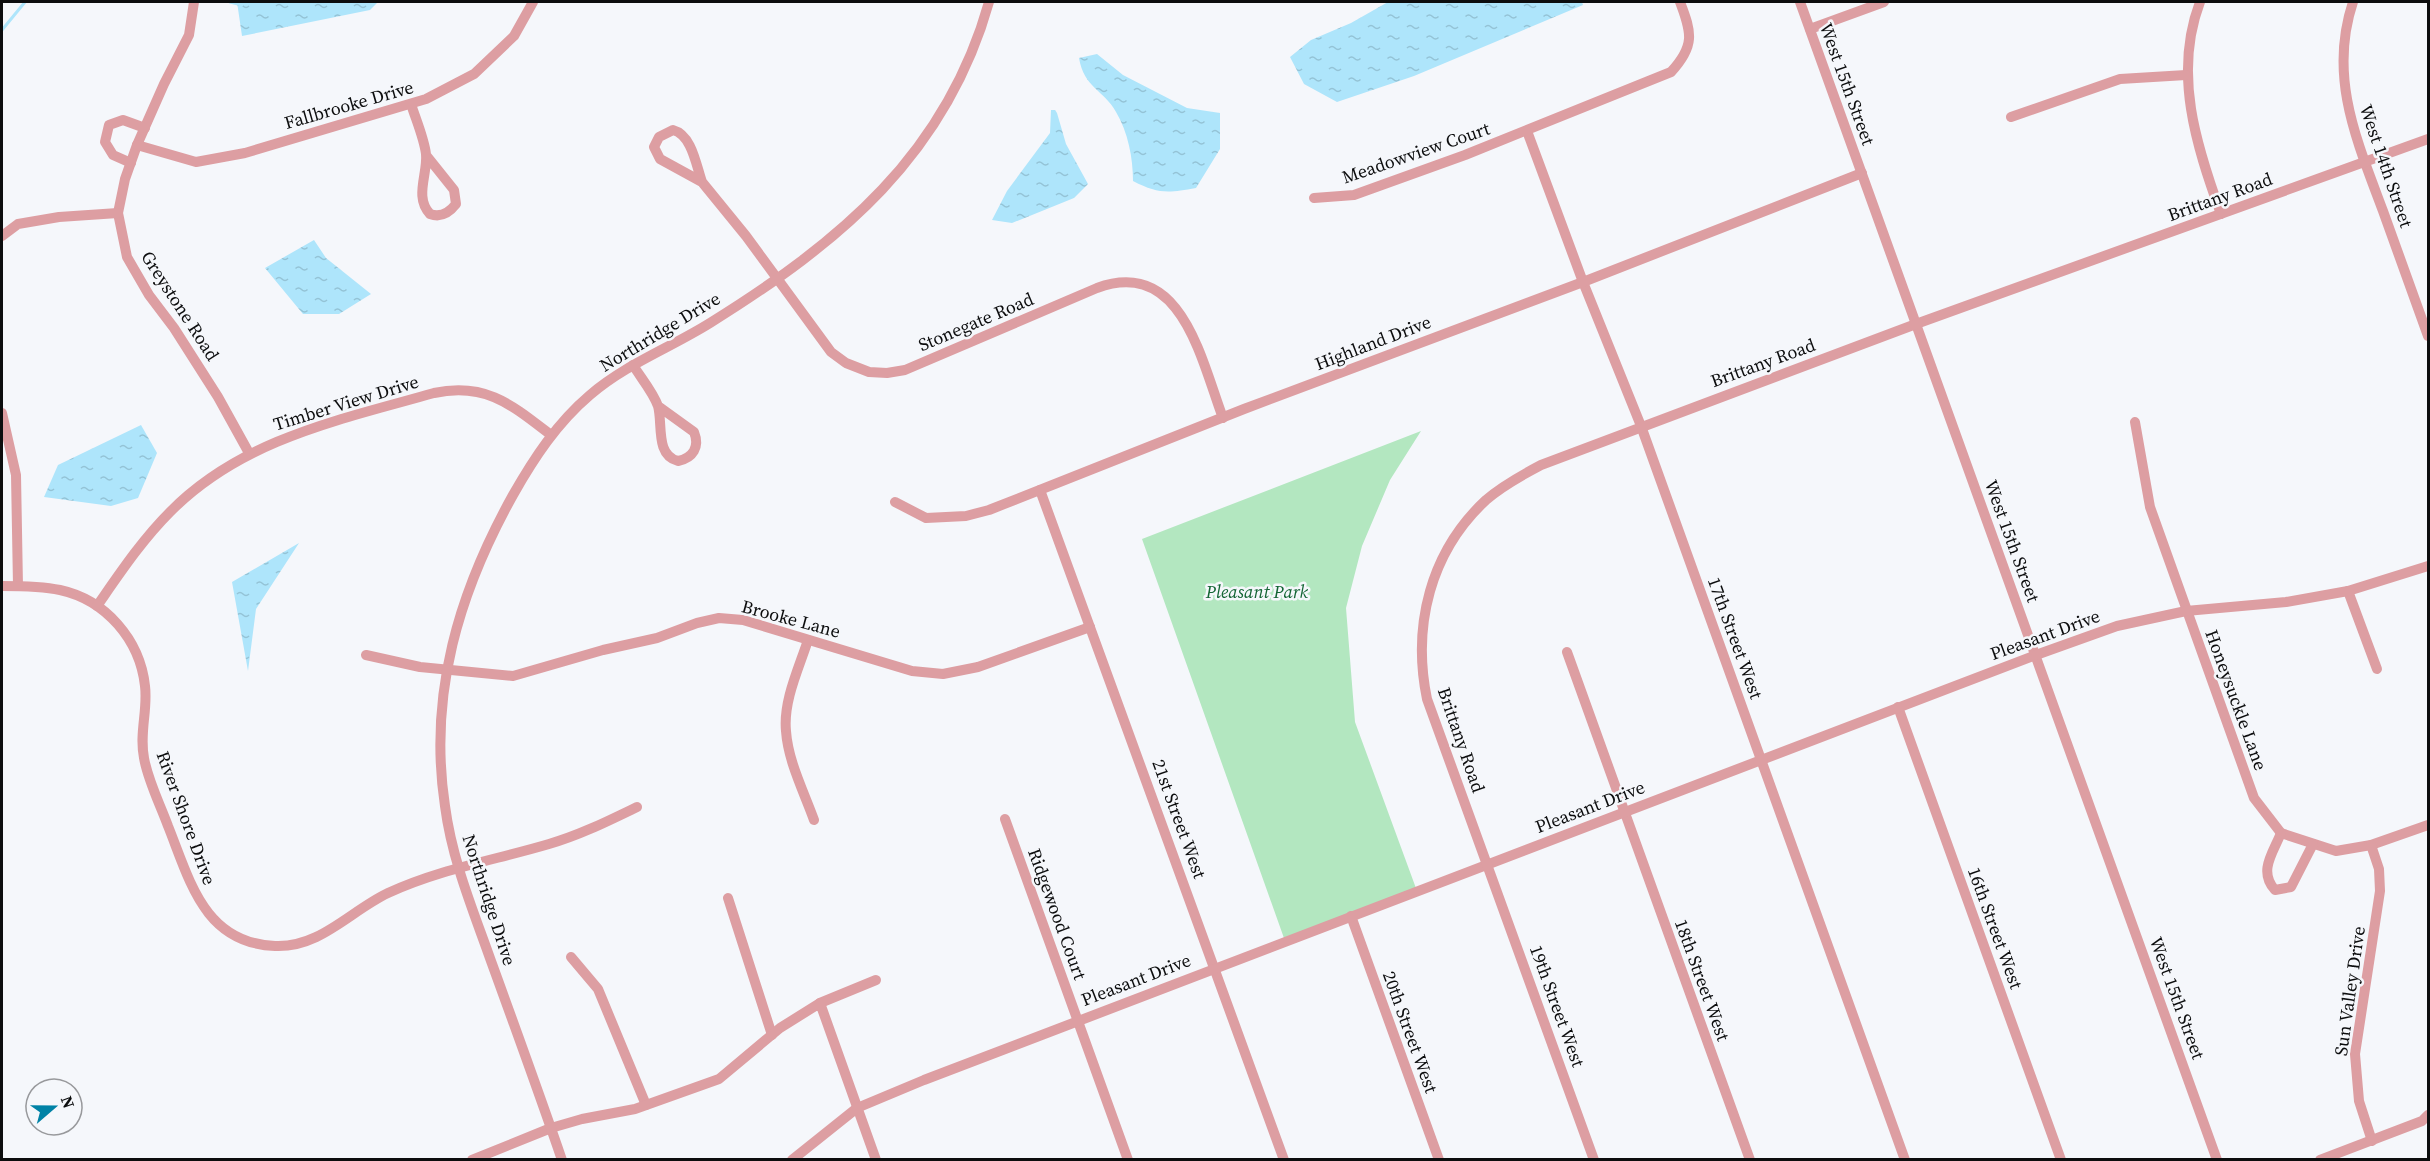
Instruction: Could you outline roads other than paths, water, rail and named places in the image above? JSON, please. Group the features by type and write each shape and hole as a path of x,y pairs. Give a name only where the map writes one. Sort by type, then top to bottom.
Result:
{"street":[{"name":"Greystone Road","path":"194,2 189,35 137,145 125,179 118,213 127,256 149,295 174,328 218,397 249,453"},
{"name":"Fallbrooke Drive","path":"137,145 196,162 245,153 426,99 474,74 514,36 533,2"},
{"name":"Northridge Drive","path":"562,1160 457,867 444,804 441,727 445,671 467,593 482,555 530,465 551,435 590,395 633,365 710,324 777,278 848,224 905,165 933,125 958,82 975,44 989,2"},
{"name":"Meadowview Court","path":"1314,198 1354,195 1527,131 1671,72 1685,57 1690,30 1680,2"},
{"name":"West 15th Street","path":"1800,2 2217,1160"},
{"path":"1810,29 1884,2"},
{"path":"2200,2 2195,15 2186,75 2192,120 2205,169 2221,214"},
{"name":"West 14th Street","path":"2354,2 2349,16 2343,62 2348,109 2428,336"},
{"path":"2011,117 2120,79 2186,75"},
{"path":"411,104 426,155 422,195 424,207 430,214 441,215 447,213 456,204 456,196 454,190 426,155"},
{"path":"131,163 113,155 105,142 109,125 123,120 145,128"},
{"path":"673,130 681,133 688,142 702,182 660,159 654,147 659,137 673,130"},
{"name":"17th Street West","path":"1527,131 1583,282 1641,426 1905,1160"},
{"name":"Brittany Road","path":"1488,864 1427,699 1420,655 1423,614 1429,592 1450,545 1464,525 1487,500 1517,478 1541,465 1641,426 2428,139"},
{"name":"Highland Drive","path":"895,502 926,518 945,518 989,510 1862,173"},
{"name":"Stonegate Road","path":"702,182 747,236 831,352 846,363 869,372 887,373 905,370 1097,288 1116,283 1143,285 1171,301 1184,317 1223,418"},
{"path":"2,236 18,224 59,217 118,213"},
{"path":"2417,305 2428,301"},
{"path":"633,365 658,406 694,432 696,446 690,456 678,461 669,458 661,436 658,406"},
{"name":"Timber View Drive","path":"97,606 141,543 170,512 216,474 249,453 283,438 434,393 456,389 478,391 500,398 551,435"},
{"path":"2,413 16,475 18,586"},
{"name":"Honeysuckle Lane","path":"2135,422 2150,507 2186,611 2254,798 2282,833"},
{"name":"21st Street West","path":"1040,490 1284,1160"},
{"name":"Pleasant Drive","path":"792,1160 857,1108 1078,1020 2036,655 2117,626 2186,611 2286,602 2348,591 2428,566"},
{"name":"River Shore Drive","path":"2,586 62,590 97,606 122,628 137,655 145,686 141,739 149,776 196,896 209,915 226,930 246,940 266,945 298,944 328,932 361,908 388,893 457,867 569,838 637,807"},
{"path":"2348,591 2377,669"},
{"name":"Brooke Lane","path":"366,655 445,671 513,676 603,650 657,638 697,623 719,618 743,620 912,671 943,674 978,667 1090,627"},
{"path":"808,640 789,700 786,729 789,749 814,820"},
{"name":"18th Street West","path":"1567,652 1750,1160"},
{"name":"16th Street West","path":"1898,707 2061,1160"},
{"name":"Ridgewood Court","path":"1005,819 1128,1160"},
{"path":"2313,844 2291,887 2275,890 2267,881 2266,868 2282,833 2336,851 2371,845 2428,825"},
{"name":"Sun Valley Drive","path":"2371,845 2379,869 2380,891 2355,1054 2359,1101 2372,1141"},
{"name":"19th Street West","path":"1488,864 1594,1160"},
{"path":"728,898 772,1035"},
{"name":"20th Street West","path":"1351,916 1439,1160"},
{"path":"571,957 598,989 646,1105"},
{"path":"472,1160 551,1128 646,1105 719,1079 772,1035 820,1004 876,980"},
{"path":"820,1004 876,1160"},
{"path":"2320,1160 2422,1121 2428,1115"}],"water":[{"path":"237,2 378,2 370,10 242,36"},
{"path":"1388,2 1582,2 1583,5 1414,76 1337,102 1304,84 1290,57 1311,40 1351,23"},
{"path":"1097,54 1123,75 1187,108 1220,113 1220,149 1196,188 1163,191 1133,181 1129,145 1124,128 1111,105 1085,76 1079,58"},
{"path":"1051,110 1057,113 1066,144 1088,184 1074,198 1012,223 992,220 1007,191 1050,133"},
{"path":"314,240 326,258 371,294 339,314 303,314 265,268"},
{"path":"141,425 157,453 138,498 111,506 44,497 58,465"},
{"path":"299,543 256,609 248,671 232,582"}],"waterway":[{"path":"2,30 25,2"},
{"path":"230,2 242,5"}],"park label":[{"name":"Pleasant Park","path":"1257,592"}]}
